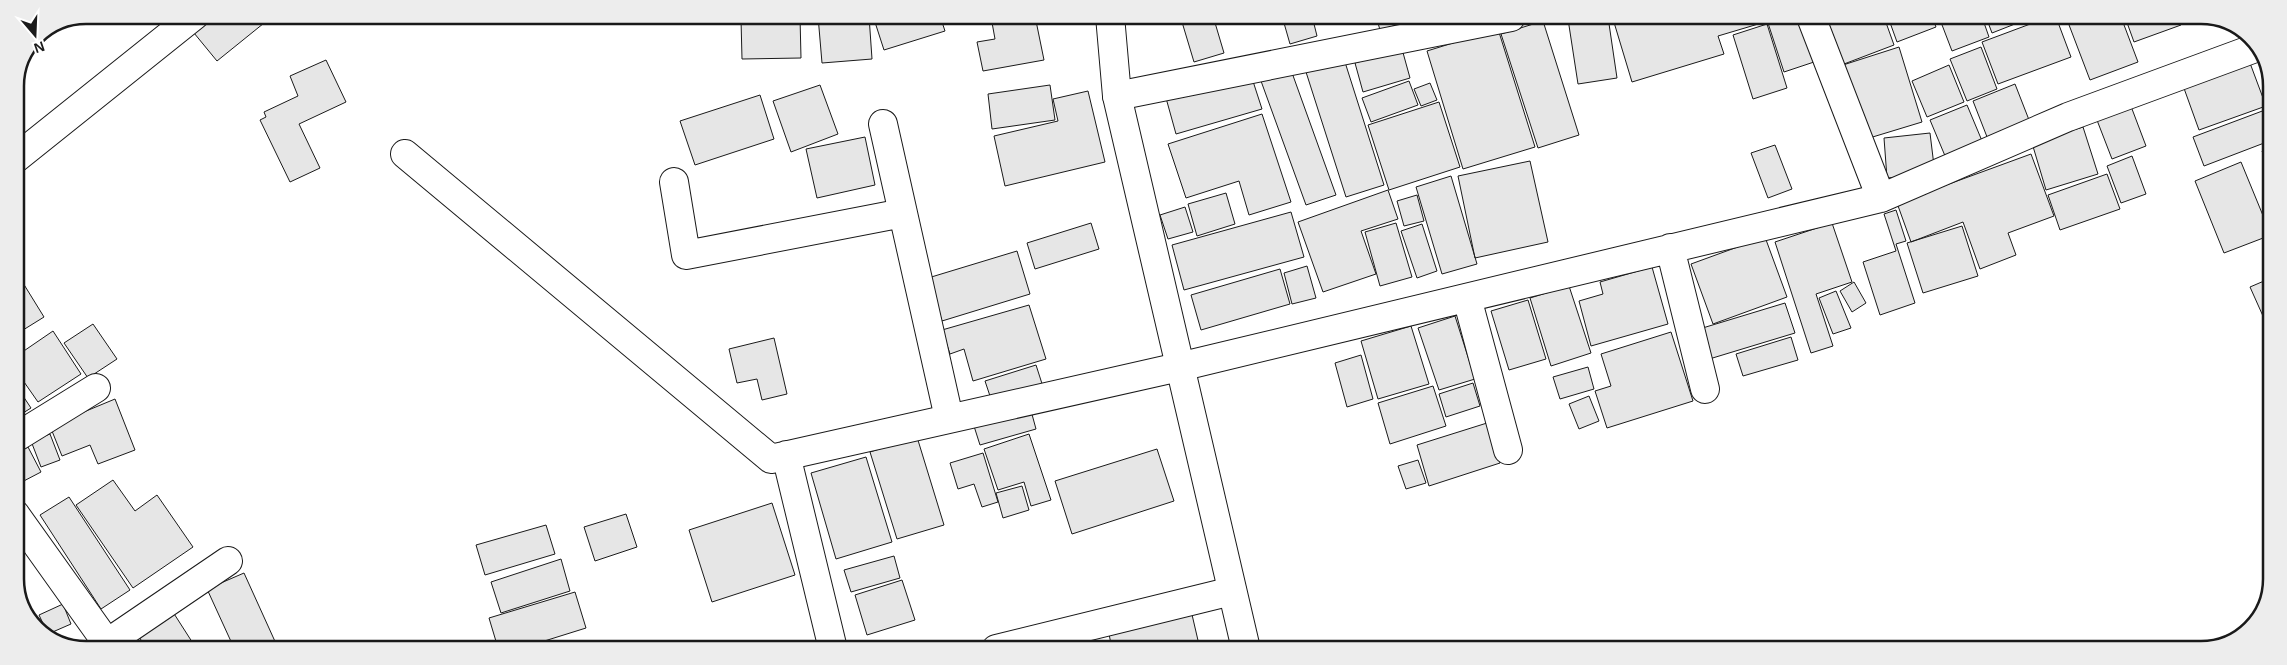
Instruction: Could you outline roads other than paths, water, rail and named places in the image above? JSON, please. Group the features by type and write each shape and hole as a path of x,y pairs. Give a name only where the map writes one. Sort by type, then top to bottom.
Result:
{"street":[{"path":"24,152 183,24"},
{"path":"1111,24 1117,96 1244,641"},
{"path":"1117,96 1472,24"},
{"path":"1814,24 1881,198"},
{"path":"405,154 771,458 1179,367 1881,198 2068,117 2252,49"},
{"path":"883,124 949,418"},
{"path":"674,182 686,255 903,213"},
{"path":"1670,248 1705,389"},
{"path":"1466,298 1508,450"},
{"path":"24,432 96,388"},
{"path":"786,455 831,641"},
{"path":"24,527 101,641"},
{"path":"110,641 228,561"},
{"path":"1029,641 1232,591"}]}
